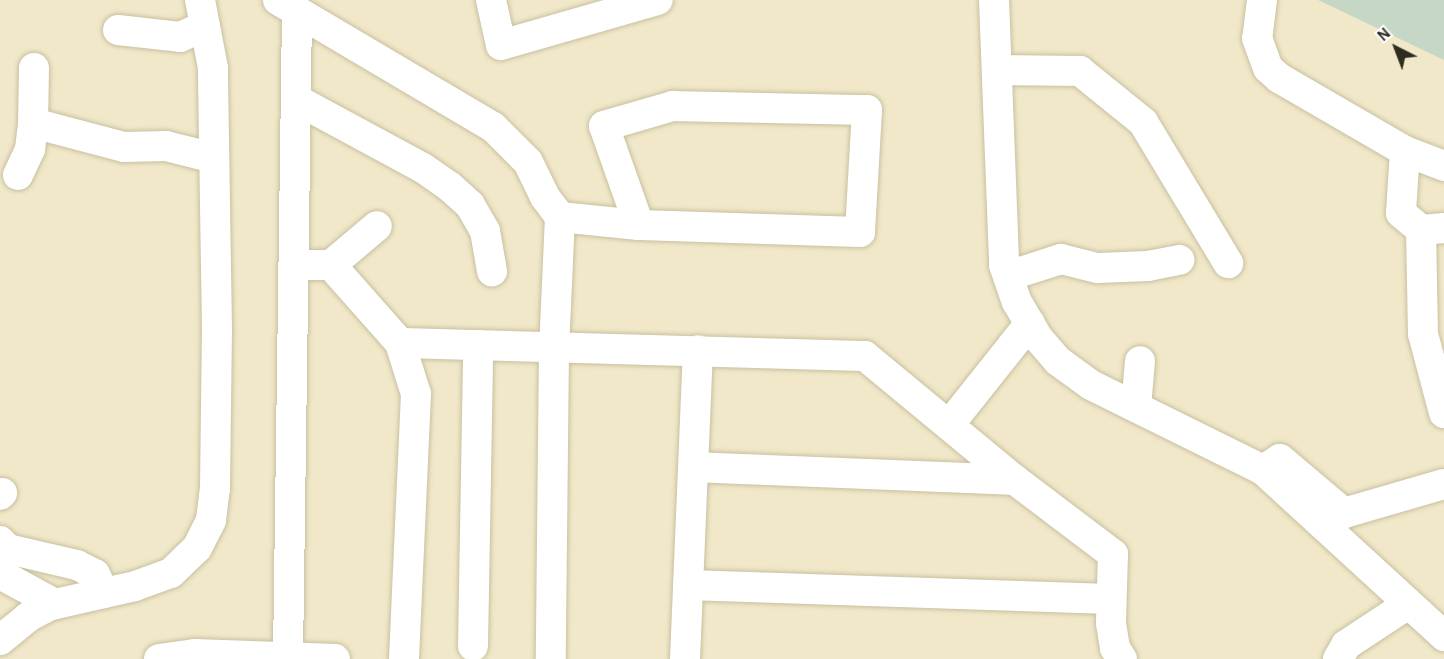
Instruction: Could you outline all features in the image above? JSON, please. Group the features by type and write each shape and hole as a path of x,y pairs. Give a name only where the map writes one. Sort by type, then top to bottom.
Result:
{"street":[{"path":"491,0 501,45 658,0"},
{"path":"994,0 1004,265 1017,302 1030,323 1058,361 1090,385 1263,470 1444,636"},
{"path":"1262,0 1257,38 1268,68 1305,80 1405,151 1443,162"},
{"path":"287,6 297,100 288,657"},
{"path":"287,6 493,127 528,162 545,196 560,217 554,348 551,659"},
{"path":"117,30 180,37 202,13"},
{"path":"0,640 28,617 55,604 104,593 171,573 197,548 211,520 215,489 217,331 213,68 202,13"},
{"path":"9,173 32,132 34,68"},
{"path":"997,70 1080,71 1143,122 1228,263"},
{"path":"297,100 423,168 449,186 470,205 484,231 492,271"},
{"path":"560,217 639,225 860,232 867,110 674,106 604,126 639,225"},
{"path":"32,132 124,147 166,146 214,158"},
{"path":"1405,151 1401,213 1432,229 1423,334 1444,413"},
{"path":"296,265 331,265 376,226"},
{"path":"1008,276 1061,259 1098,268 1148,266 1179,260"},
{"path":"331,265 400,343 416,394 404,659"},
{"path":"949,425 1030,323"},
{"path":"400,343 865,356 1015,480 1113,554 1110,599 1114,648 1122,659"},
{"path":"473,646 478,345"},
{"path":"685,659 698,350"},
{"path":"1136,407 1140,361"},
{"path":"1263,470 1280,459 1344,513 1444,484"},
{"path":"694,467 1015,480"},
{"path":"0,541 8,549 77,565 94,574 104,593"},
{"path":"0,574 55,604"},
{"path":"688,585 1110,599"},
{"path":"1338,659 1346,645 1408,604"},
{"path":"159,659 195,654 335,659"}],"green space":[{"path":"1318,0 1444,0 1444,60"}]}
